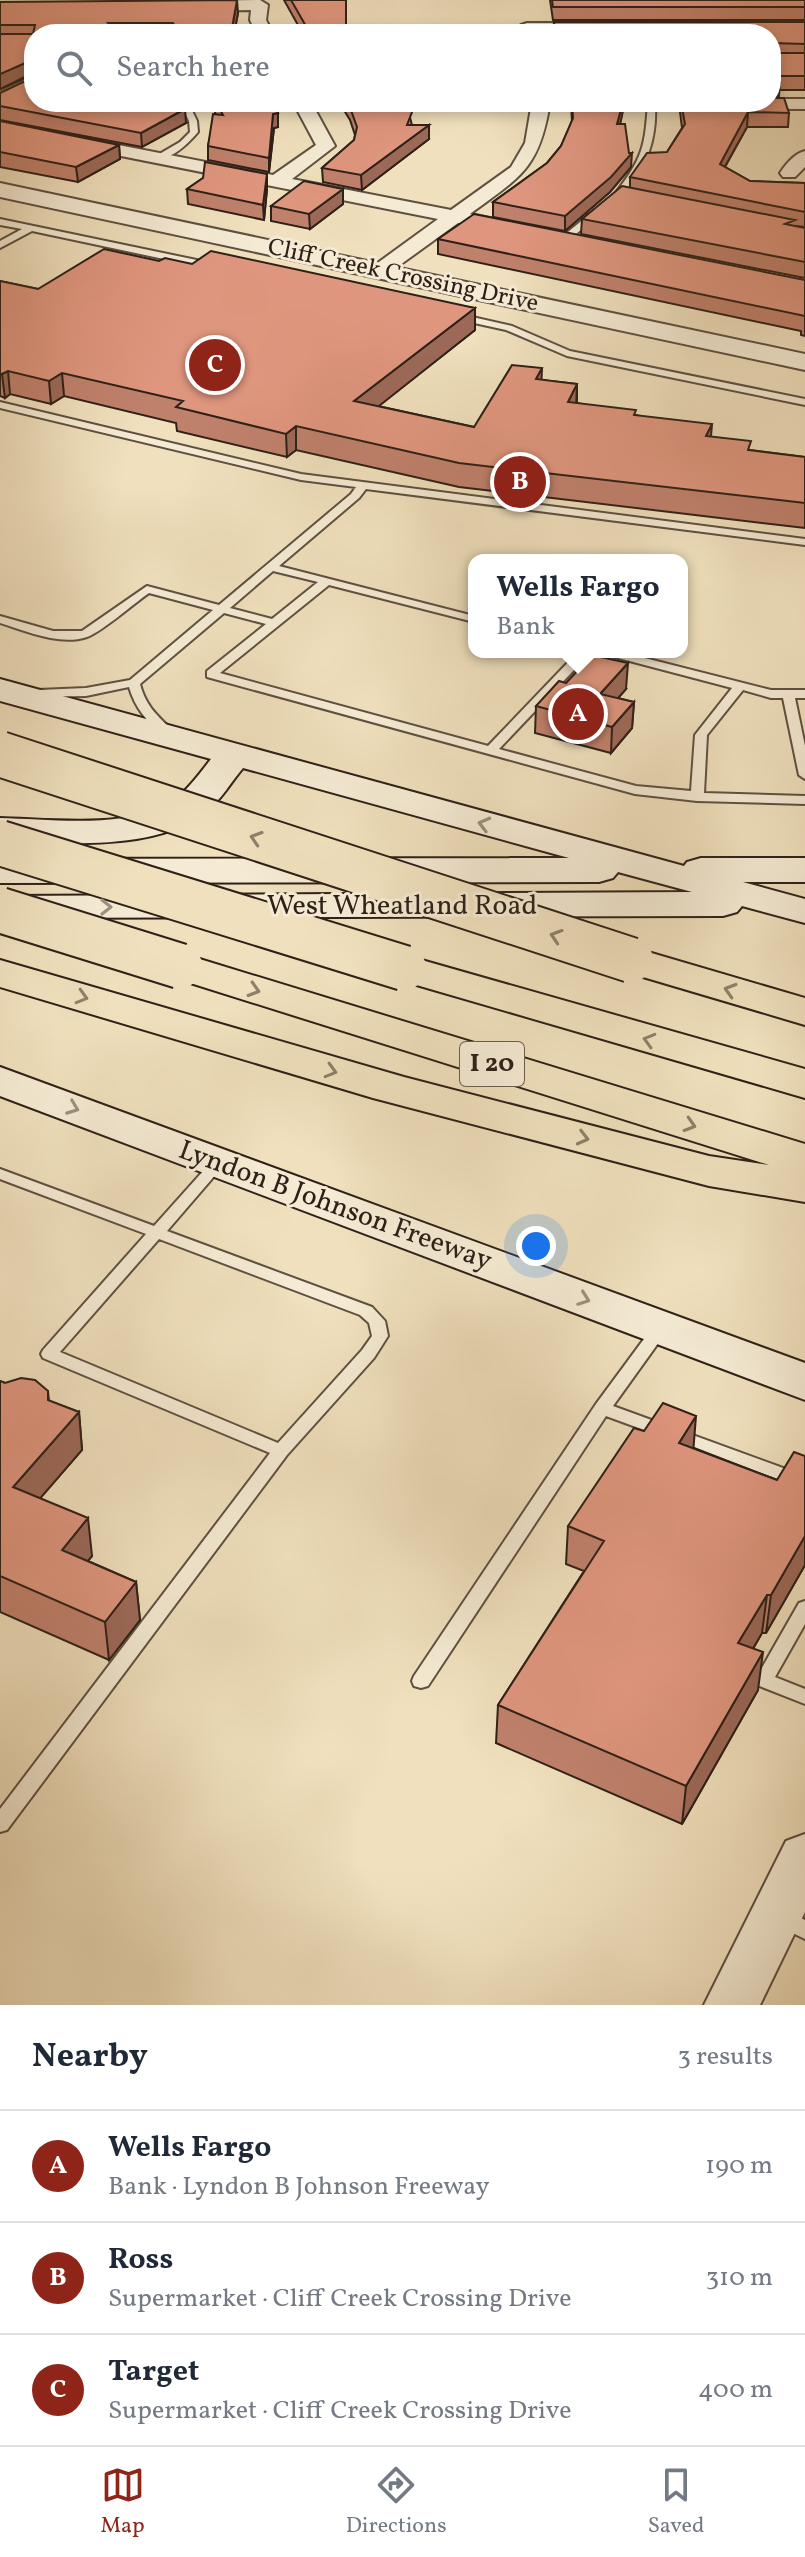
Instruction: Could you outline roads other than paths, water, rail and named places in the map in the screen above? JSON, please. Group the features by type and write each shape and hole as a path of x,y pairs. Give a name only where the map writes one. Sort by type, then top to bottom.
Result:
{"highway":[{"path":"0,754 631,960 805,1012"},
{"name":"I 20","path":"0,843 404,968 805,1084"},
{"name":"I 20","path":"0,909 805,1160"},
{"path":"4,974 389,1088 709,1171 805,1186"}],"main road":[{"path":"5,692 234,755 553,858"},
{"path":"0,830 123,828 169,819 193,804 234,755"},
{"path":"361,906 413,895 517,886 553,858"},
{"name":"West Wheatland Road","path":"0,871 553,858 649,870 805,870"},
{"path":"649,870 793,906"},
{"name":"West Wheatland Road","path":"0,909 793,906"},
{"name":"Lyndon B Johnson Freeway","path":"0,1081 805,1382"}],"street":[{"path":"183,6 260,5 260,24"},
{"path":"0,99 24,86"},
{"path":"781,104 805,104"},
{"path":"277,181 326,146 307,112"},
{"path":"379,271 525,162 534,143 539,112"},
{"path":"0,127 525,230"},
{"path":"789,173 805,156"},
{"name":"Cliff Creek Crossing Drive","path":"0,190 805,362"},
{"path":"560,237 596,245"},
{"path":"732,2005 790,1923 805,1857"}],"lane":[{"path":"159,158 183,144 194,132 189,112"},
{"path":"609,203 633,179 647,155 653,124 652,112"},
{"path":"618,195 633,199"},
{"path":"560,237 600,211"},
{"path":"0,222 229,269"},
{"path":"0,245 31,228"},
{"path":"447,315 509,328 567,353 805,402"},
{"path":"0,405 301,477 805,542"},
{"path":"5,692 58,694 134,683 355,496 363,485"},
{"path":"271,567 468,617"},
{"path":"327,581 211,674 607,783 697,797 805,800"},
{"path":"0,619 60,636 76,636 85,634 147,589 274,623"},
{"path":"492,749 579,658"},
{"path":"630,658 771,694 805,694"},
{"path":"134,683 137,698 145,711 157,725 182,741"},
{"path":"697,797 701,735 740,686"},
{"path":"788,694 798,712 805,775"},
{"path":"218,1163 49,1354 281,1451"},
{"path":"0,1174 366,1311 377,1321 380,1336 368,1354 281,1451 0,1824"},
{"path":"421,1681 602,1408 661,1328"},
{"path":"602,1408 805,1483"},
{"path":"805,1608 764,1680 805,1697"}],"place":[{"name":"Target","path":"215,365"},
{"name":"Ross","path":"520,482"},
{"name":"Wells Fargo","path":"578,714"}]}
